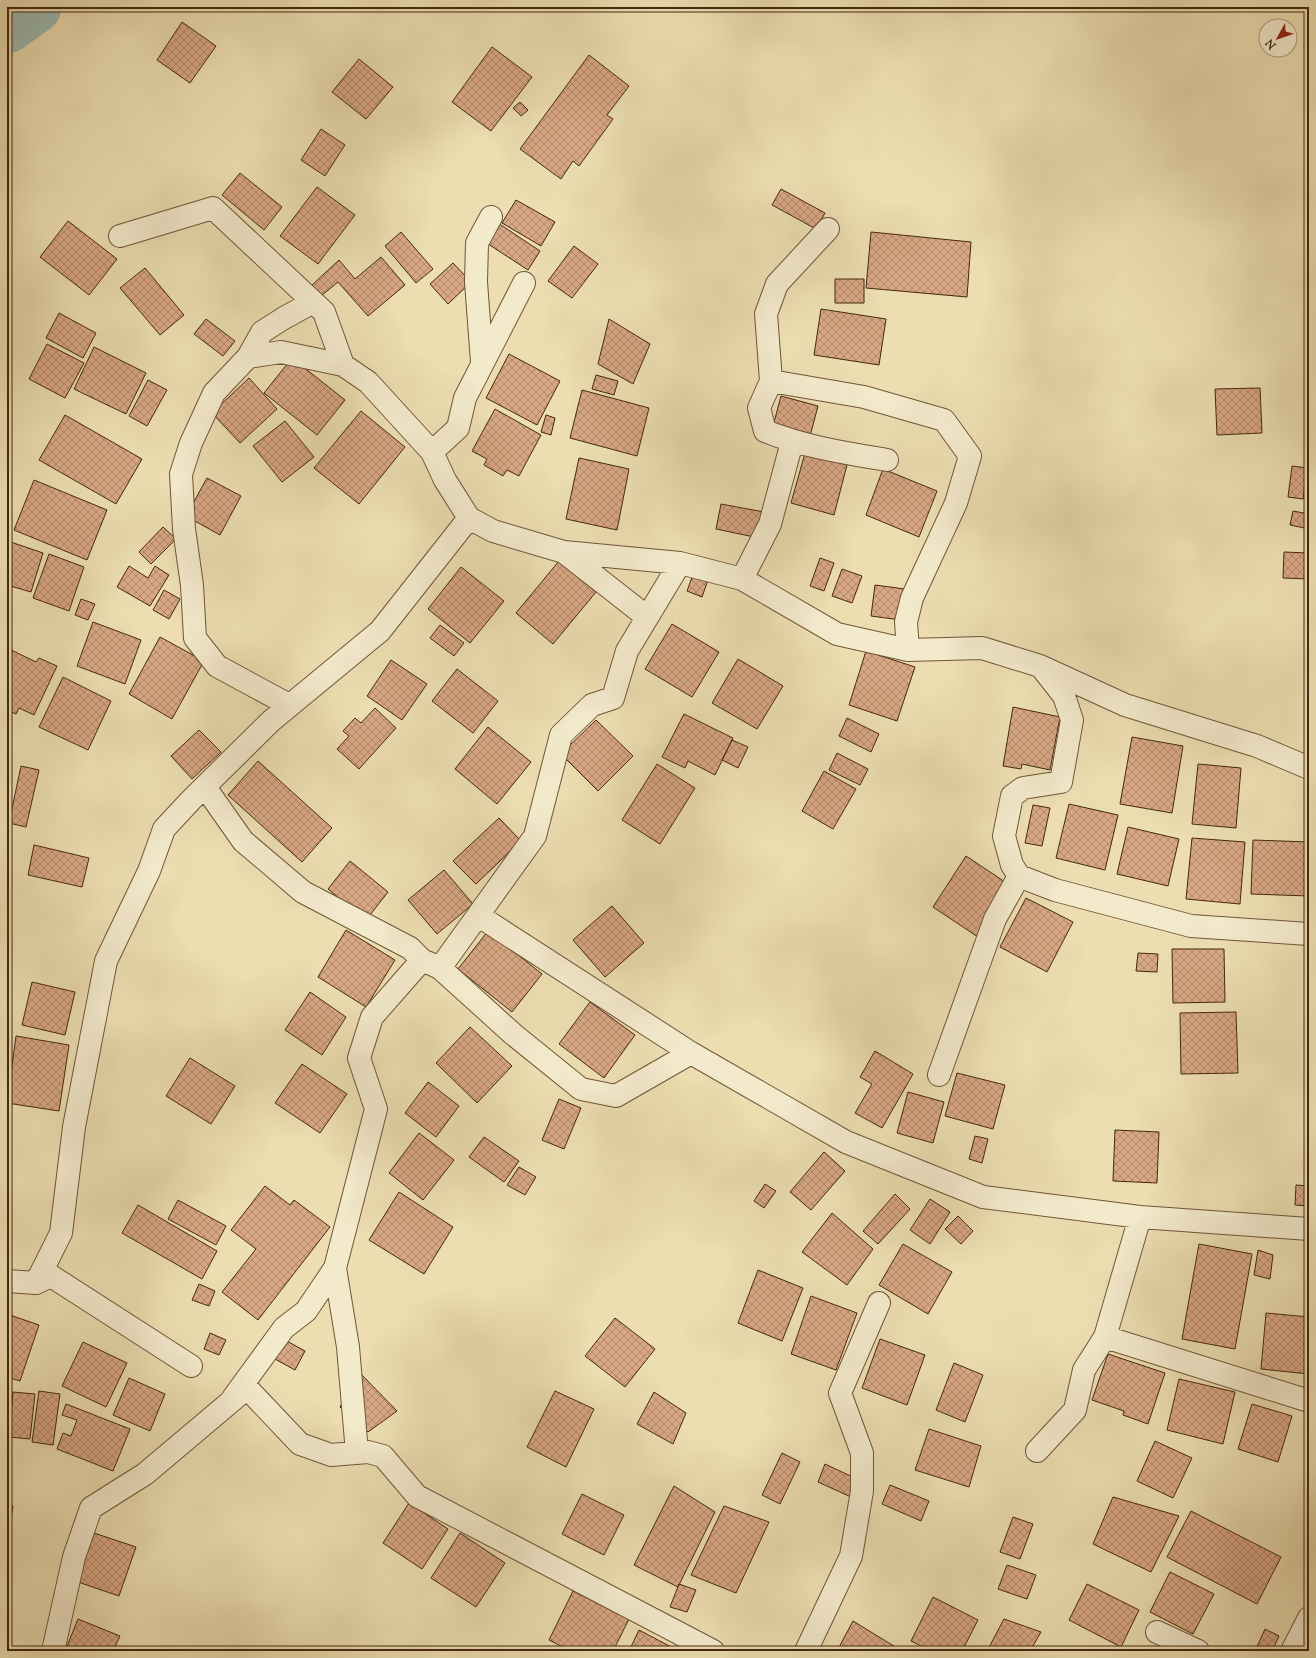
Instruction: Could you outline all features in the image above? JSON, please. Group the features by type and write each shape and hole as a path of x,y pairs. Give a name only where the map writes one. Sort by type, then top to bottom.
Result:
{"street":[{"path":"120,236 214,208 324,312 342,365"},
{"path":"482,363 476,282 477,243 491,217"},
{"path":"828,229 777,284 766,314 771,381 760,408 765,431 792,442 818,449 887,460"},
{"path":"432,452 458,428 465,398 524,283"},
{"path":"289,705 217,666 195,638 192,585 184,529 181,474 191,443 214,393 248,357 262,332 313,302"},
{"path":"248,357 280,352 342,365 368,382 432,452 445,480 468,518 493,531 564,552 680,563 742,579 837,634 908,650 982,648 1040,666 1125,705 1257,746 1309,768"},
{"path":"771,381 864,397 944,420 970,456 956,503 912,598 906,622 908,650"},
{"path":"742,579 770,524 792,442"},
{"path":"36,1284 60,1234 74,1127 106,961 149,871 164,829 289,705 380,631 468,518"},
{"path":"564,552 648,617"},
{"path":"230,1402 284,1328 306,1311 335,1268 376,1109 359,1058 372,1018 431,964 478,916 535,836 561,735 592,705 613,698 627,651 680,563"},
{"path":"1040,666 1064,696 1072,720 1060,782 1023,788 1012,796 1004,836 1012,865 1019,876 1055,890 1191,926 1309,934"},
{"path":"205,787 242,841 303,892 410,948 581,1089 616,1096 691,1053"},
{"path":"939,1075 995,919 1019,876"},
{"path":"478,916 691,1053 846,1142 983,1197 1140,1217 1309,1229"},
{"path":"1037,1451 1075,1410 1084,1370 1105,1337 1140,1217"},
{"path":"335,1268 348,1347 357,1453"},
{"path":"7,1282 36,1284 51,1276 191,1366"},
{"path":"806,1651 851,1556 862,1491 862,1453 840,1393 879,1303"},
{"path":"1105,1337 1309,1401"},
{"path":"53,1651 74,1557 91,1508 145,1474 247,1388 300,1444 331,1455 368,1452 383,1456 417,1496 713,1651"},
{"path":"1292,1651 1309,1618"},
{"path":"1157,1632 1198,1651"}],"building":[{"path":"182,22 216,46 190,83 157,60"},
{"path":"492,47 532,77 491,131 452,102"},
{"path":"589,55 629,86 607,115 613,119 579,166 573,161 561,179 520,149"},
{"path":"359,59 393,87 366,119 332,92"},
{"path":"520,102 528,110 521,116 513,108"},
{"path":"321,129 345,145 325,176 301,160"},
{"path":"240,173 282,207 264,230 222,195"},
{"path":"317,187 355,215 318,264 280,236"},
{"path":"781,189 825,213 816,229 772,205"},
{"path":"516,200 555,222 541,246 502,223"},
{"path":"68,221 117,259 89,295 40,257"},
{"path":"498,223 540,251 528,270 485,242"},
{"path":"401,232 433,269 416,283 385,246"},
{"path":"871,232 971,242 967,297 866,288"},
{"path":"574,246 598,264 572,298 548,281"},
{"path":"381,257 405,285 368,316 338,282 321,296 312,285 339,260 355,279"},
{"path":"453,263 471,282 448,304 430,284"},
{"path":"145,268 184,315 160,335 120,288"},
{"path":"835,279 864,279 864,303 835,303"},
{"path":"821,309 886,319 879,365 814,355"},
{"path":"59,313 96,333 83,358 46,338"},
{"path":"206,319 235,341 223,356 194,334"},
{"path":"609,319 650,344 633,384 598,364"},
{"path":"47,344 84,363 65,398 29,379"},
{"path":"94,347 146,373 126,414 74,389"},
{"path":"509,354 560,381 537,425 486,398"},
{"path":"292,358 345,400 317,435 264,393"},
{"path":"596,375 618,381 614,395 592,389"},
{"path":"249,378 277,409 240,443 212,413"},
{"path":"148,380 167,390 147,426 129,416"},
{"path":"1260,388 1262,433 1217,435 1215,389"},
{"path":"582,390 649,408 637,456 570,438"},
{"path":"781,396 818,406 809,440 772,430"},
{"path":"495,409 541,435 519,476 507,470 503,476 484,465 487,459 472,451"},
{"path":"361,411 405,447 359,504 314,468"},
{"path":"65,415 142,459 116,504 39,460"},
{"path":"546,415 555,418 551,435 541,432"},
{"path":"285,421 314,457 282,482 253,446"},
{"path":"805,453 847,465 834,515 791,503"},
{"path":"579,458 629,469 617,530 566,519"},
{"path":"1292,466 1307,468 1303,499 1288,497"},
{"path":"883,469 937,491 919,537 866,515"},
{"path":"207,478 241,496 220,535 186,516"},
{"path":"34,480 107,510 87,560 14,530"},
{"path":"721,504 764,512 759,538 716,529"},
{"path":"1293,511 1309,514 1309,529 1290,525"},
{"path":"163,527 176,539 151,564 139,552"},
{"path":"8,541 43,553 31,592 7,585"},
{"path":"1284,552 1309,553 1309,579 1283,578"},
{"path":"49,554 84,567 69,611 33,598"},
{"path":"820,558 834,563 824,591 810,586"},
{"path":"559,561 596,592 553,644 516,613"},
{"path":"129,566 148,578 155,566 169,575 150,606 117,587"},
{"path":"461,567 504,601 470,643 428,609"},
{"path":"842,569 862,576 852,603 832,596"},
{"path":"694,572 709,577 702,597 687,591"},
{"path":"875,585 905,589 901,620 871,616"},
{"path":"164,590 180,599 169,619 153,610"},
{"path":"81,599 95,604 88,620 75,615"},
{"path":"93,622 141,640 125,684 77,666"},
{"path":"672,624 719,652 692,697 645,669"},
{"path":"440,625 464,643 454,656 430,638"},
{"path":"160,637 204,661 172,719 129,694"},
{"path":"7,648 36,662 39,658 57,666 34,715 19,708 16,714 7,710"},
{"path":"866,651 915,667 897,721 849,705"},
{"path":"738,659 783,686 757,729 712,703"},
{"path":"391,660 427,684 402,720 367,696"},
{"path":"457,669 498,701 473,733 432,701"},
{"path":"63,677 111,701 88,750 39,727"},
{"path":"1013,707 1060,717 1050,770 1022,764 1021,769 1003,766"},
{"path":"375,708 396,728 359,769 337,749 349,736 343,731 355,718 361,723"},
{"path":"684,714 733,738 715,775 688,761 685,768 662,757"},
{"path":"847,718 879,734 871,752 839,736"},
{"path":"596,720 633,756 598,791 561,754"},
{"path":"488,727 531,762 497,804 455,769"},
{"path":"199,730 221,752 192,779 171,756"},
{"path":"1132,737 1183,746 1172,813 1120,804"},
{"path":"732,740 748,747 738,768 722,760"},
{"path":"837,753 868,769 860,785 829,770"},
{"path":"258,761 332,828 302,862 228,795"},
{"path":"657,764 695,788 660,844 622,820"},
{"path":"1198,764 1241,768 1236,828 1192,824"},
{"path":"21,766 39,770 26,827 9,823"},
{"path":"824,771 856,789 833,829 802,811"},
{"path":"1069,804 1118,815 1105,870 1056,858"},
{"path":"1033,805 1050,808 1042,846 1025,843"},
{"path":"499,818 521,841 476,884 453,861"},
{"path":"1128,827 1179,839 1168,886 1117,874"},
{"path":"1192,838 1245,842 1240,904 1186,899"},
{"path":"1253,840 1309,842 1309,896 1251,894"},
{"path":"34,845 89,858 82,887 28,875"},
{"path":"966,856 1011,886 978,937 933,907"},
{"path":"350,861 388,892 366,920 328,889"},
{"path":"444,870 473,904 437,934 408,900"},
{"path":"1026,898 1073,922 1047,972 1000,947"},
{"path":"612,906 644,943 605,977 573,940"},
{"path":"346,930 395,960 366,1007 318,977"},
{"path":"488,931 542,974 512,1012 458,969"},
{"path":"1172,949 1224,949 1225,1002 1173,1003"},
{"path":"1138,953 1158,954 1157,972 1136,971"},
{"path":"32,982 75,992 65,1035 22,1025"},
{"path":"310,992 346,1017 322,1055 285,1030"},
{"path":"590,1002 635,1035 604,1078 559,1044"},
{"path":"1236,1012 1238,1073 1181,1074 1180,1013"},
{"path":"470,1027 512,1066 477,1103 436,1063"},
{"path":"16,1036 69,1045 59,1111 7,1103"},
{"path":"875,1051 913,1074 882,1128 855,1113 872,1084 860,1077"},
{"path":"190,1058 235,1086 211,1124 166,1096"},
{"path":"302,1064 347,1094 320,1133 275,1103"},
{"path":"957,1073 1005,1085 993,1129 945,1116"},
{"path":"428,1082 459,1106 436,1137 405,1113"},
{"path":"908,1092 944,1102 933,1143 897,1133"},
{"path":"559,1099 581,1108 564,1149 542,1140"},
{"path":"1115,1130 1159,1132 1157,1183 1113,1181"},
{"path":"419,1133 454,1160 423,1200 389,1173"},
{"path":"975,1136 988,1139 982,1163 969,1159"},
{"path":"484,1137 519,1161 504,1182 469,1157"},
{"path":"824,1152 845,1171 811,1210 790,1192"},
{"path":"519,1167 536,1177 525,1195 507,1185"},
{"path":"765,1184 776,1191 764,1208 754,1201"},
{"path":"1296,1185 1309,1186 1309,1206 1295,1205"},
{"path":"265,1186 290,1205 294,1200 330,1227 258,1320 222,1292 256,1249 231,1230"},
{"path":"399,1192 453,1227 424,1274 369,1240"},
{"path":"895,1194 910,1209 878,1244 863,1231"},
{"path":"930,1199 950,1212 930,1244 910,1230"},
{"path":"178,1200 226,1226 216,1245 168,1219"},
{"path":"138,1205 217,1251 202,1279 122,1233"},
{"path":"832,1213 873,1249 847,1285 802,1252"},
{"path":"958,1216 973,1231 961,1244 945,1229"},
{"path":"903,1244 952,1272 928,1314 879,1285"},
{"path":"1199,1244 1252,1254 1235,1349 1182,1339"},
{"path":"1258,1250 1273,1255 1270,1279 1254,1275"},
{"path":"758,1270 803,1288 782,1341 738,1323"},
{"path":"199,1284 215,1291 209,1306 192,1300"},
{"path":"811,1296 857,1313 836,1370 791,1354"},
{"path":"1266,1313 1309,1317 1309,1374 1261,1369"},
{"path":"7,1314 39,1325 20,1381 7,1377"},
{"path":"615,1318 655,1349 625,1387 585,1356"},
{"path":"210,1333 226,1340 219,1355 204,1349"},
{"path":"880,1339 925,1355 907,1405 862,1388"},
{"path":"285,1340 305,1351 295,1370 275,1359"},
{"path":"83,1342 127,1363 106,1407 62,1386"},
{"path":"1108,1354 1165,1373 1148,1424 1123,1415 1124,1411 1092,1400"},
{"path":"954,1363 983,1375 965,1422 936,1410"},
{"path":"359,1372 397,1411 368,1432 340,1407"},
{"path":"129,1378 165,1394 150,1431 113,1415"},
{"path":"1179,1379 1235,1392 1223,1444 1167,1430"},
{"path":"39,1391 60,1394 53,1445 32,1442"},
{"path":"555,1391 594,1409 566,1467 527,1447"},
{"path":"13,1392 35,1394 30,1439 9,1437"},
{"path":"654,1392 686,1413 673,1444 637,1424"},
{"path":"66,1404 130,1429 113,1471 57,1449 63,1433 71,1436 77,1420 62,1415"},
{"path":"1252,1404 1292,1416 1278,1462 1238,1449"},
{"path":"929,1429 981,1446 969,1487 915,1470"},
{"path":"1155,1441 1192,1458 1173,1498 1137,1481"},
{"path":"782,1453 800,1462 780,1504 762,1495"},
{"path":"825,1464 859,1480 851,1497 818,1482"},
{"path":"890,1485 929,1501 921,1521 882,1504"},
{"path":"674,1486 715,1512 678,1587 634,1565"},
{"path":"582,1494 624,1515 604,1555 562,1534"},
{"path":"1113,1497 1179,1516 1151,1572 1093,1544"},
{"path":"409,1503 448,1529 422,1569 383,1543"},
{"path":"7,1505 13,1506 7,1544"},
{"path":"724,1506 769,1522 736,1593 691,1575"},
{"path":"1191,1511 1281,1557 1257,1604 1167,1557"},
{"path":"1013,1517 1033,1524 1020,1559 1000,1552"},
{"path":"91,1532 136,1547 119,1596 75,1581"},
{"path":"460,1533 505,1563 476,1607 431,1578"},
{"path":"1007,1565 1036,1575 1027,1599 998,1589"},
{"path":"1170,1572 1214,1594 1193,1634 1150,1612"},
{"path":"679,1584 696,1590 687,1612 670,1607"},
{"path":"1087,1584 1139,1610 1121,1647 1069,1620"},
{"path":"573,1591 629,1619 613,1651 571,1651 549,1640"},
{"path":"933,1597 978,1620 962,1651 931,1651 911,1641"},
{"path":"78,1619 120,1636 113,1651 65,1651"},
{"path":"1004,1619 1041,1632 1030,1651 987,1651"},
{"path":"853,1621 902,1651 837,1651"},
{"path":"1265,1629 1279,1636 1272,1651 1255,1651"},
{"path":"639,1630 677,1650 629,1651"}],"waterway":[{"path":"7,27 35,7"}]}
